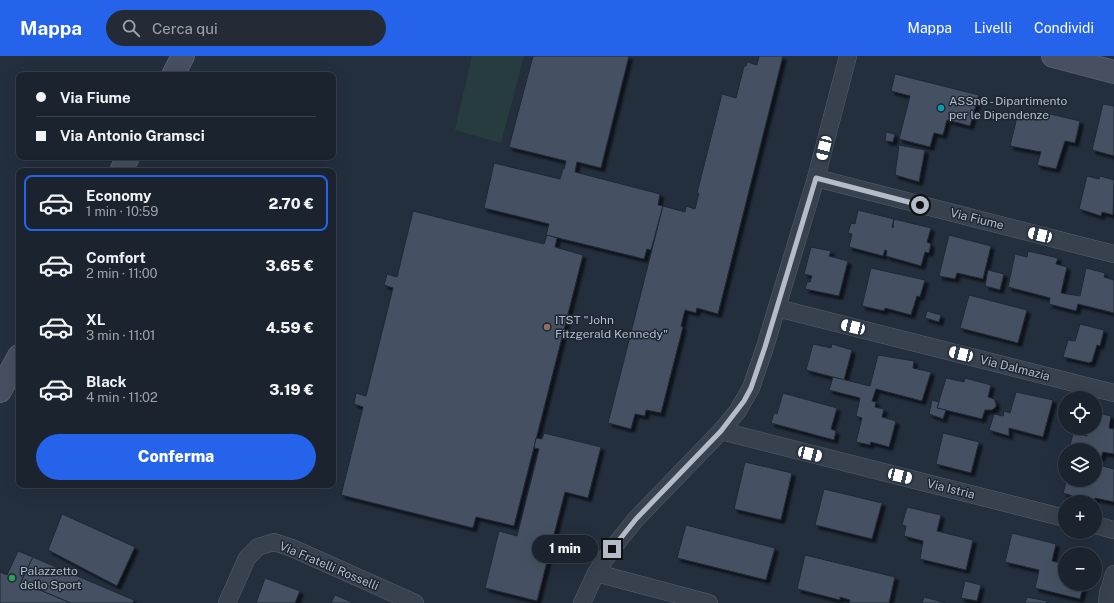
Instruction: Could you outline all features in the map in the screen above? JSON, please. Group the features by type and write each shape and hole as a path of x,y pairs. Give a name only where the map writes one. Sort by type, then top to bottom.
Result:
{"street":[{"path":"175,72 183,56"},
{"path":"582,603 596,573 612,549 636,519 721,431 736,412 751,388 816,178 848,56"},
{"path":"1053,56 1114,72"},
{"name":"Via Fiume","path":"816,178 1114,254"},
{"name":"Via Dalmazia","path":"777,308 1114,393"},
{"path":"0,391 16,362"},
{"name":"Via Istria","path":"721,431 1058,516"},
{"path":"1102,527 1114,530"},
{"name":"Via Fratelli Rosselli","path":"227,603 247,558 258,547 274,542 292,548 415,603"},
{"path":"596,573 709,603"},
{"path":"1107,603 1108,593 1114,574"}],"green space":[{"path":"472,56 524,56 501,143 455,130"}],"building":[{"path":"533,56 629,56 601,168 577,162 575,172 660,194 658,205 663,206 651,250 647,249 644,259 546,235 549,224 484,208 494,163 560,179 564,169 566,161 509,147"},
{"path":"759,56 783,56 718,314 697,308 696,313 685,310 681,326 683,327 661,413 646,410 645,416 635,414 631,429 608,423 663,206 685,212 686,206 695,209 699,193 697,193 722,94 736,98 744,66 746,66 747,62 757,65"},
{"name":"ASSn6 - Dipartimento per le Dipendenze","path":"895,74 979,95 970,126 947,120 943,135 934,133 930,147 899,139 910,96 891,91"},
{"path":"1103,104 1114,106 1114,156 1092,150"},
{"path":"1018,113 1048,119 1050,114 1080,121 1075,143 1065,141 1056,169 1037,165 1041,152 1010,146"},
{"path":"886,132 895,134 893,142 885,141"},
{"path":"899,145 925,150 919,182 895,175"},
{"path":"1087,176 1099,179 1100,176 1114,180 1113,215 1102,212 1101,216 1079,209"},
{"path":"858,210 931,228 927,242 931,244 929,253 925,252 921,266 886,256 887,251 885,250 883,256 849,247 852,234 848,233 851,223 855,224"},
{"path":"413,211 544,244 547,235 557,238 555,247 583,255 514,526 476,517 473,528 341,495 363,407 354,404 356,393 366,396 393,288 384,285 387,274 397,277"},
{"path":"949,235 991,246 983,279 957,273 955,279 939,276"},
{"path":"811,247 831,251 829,256 848,261 839,296 805,289 807,282 810,282 812,276 804,274"},
{"path":"1028,251 1058,258 1056,264 1067,267 1061,293 1080,296 1086,268 1105,273 1104,277 1114,280 1114,313 1078,304 1076,311 1049,304 1050,298 1008,287 1015,254 1027,257"},
{"path":"871,268 925,280 920,297 917,296 911,315 885,308 884,311 862,306"},
{"path":"988,270 1004,274 1000,290 985,286"},
{"path":"969,295 1027,310 1018,343 960,328"},
{"path":"927,311 941,315 939,322 925,318"},
{"path":"1080,324 1104,330 1100,346 1097,345 1092,362 1090,363 1063,357 1068,340 1075,341"},
{"path":"813,344 831,348 832,344 852,350 844,380 806,370"},
{"path":"878,355 914,361 913,368 931,372 922,401 876,389 872,401 876,402 875,407 884,409 882,417 896,421 889,447 871,442 870,445 856,442 862,418 856,416 860,398 829,390 833,377 870,386"},
{"path":"946,378 964,382 965,378 991,385 988,397 994,399 996,407 992,410 985,410 982,419 937,408"},
{"path":"1016,392 1053,400 1043,437 1009,428 1009,436 989,430 994,414 1003,416 1004,411 1010,413"},
{"path":"783,393 837,408 831,429 836,431 834,440 771,423 774,413 777,414"},
{"path":"932,400 939,402 937,408 946,410 943,419 929,414"},
{"path":"1102,414 1111,416 1109,428 1114,429 1114,454 1103,452 1102,455 1102,443 1071,443 1073,435 1102,435"},
{"path":"544,433 601,447 588,498 565,492 537,601 485,588 499,531 517,536 539,449 534,448 536,438 542,439"},
{"path":"943,433 979,442 971,473 936,464"},
{"path":"745,462 792,473 781,520 734,509"},
{"path":"1102,466 1114,469 1114,502 1102,499 1102,495 1069,495 1063,493 1065,487 1102,487"},
{"path":"824,489 882,503 872,539 815,525"},
{"path":"907,507 941,515 937,531 973,540 966,570 920,559 923,541 904,536 906,526 902,525"},
{"path":"62,514 135,547 117,586 48,550"},
{"path":"686,525 775,548 766,580 677,558"},
{"path":"1012,533 1056,544 1052,561 1058,562 1058,591 1082,591 1080,599 1035,588 1039,570 1005,562"},
{"name":"Palazzetto dello Sport","path":"18,551 33,557 21,582 71,603 0,603 0,572 7,575"},
{"path":"805,555 895,577 889,603 849,603 850,600 840,597 840,600 797,589"},
{"path":"33,557 134,600 133,603 71,603 21,582"},
{"path":"265,578 300,591 295,603 256,603"},
{"path":"965,581 981,585 977,601 961,598"},
{"path":"335,595 354,603 331,603"},
{"path":"924,597 946,603 922,603"},
{"path":"1027,597 1047,601 1046,603 1025,603"}],"place":[{"name":"ASSn6 - Dipartimento per le Dipendenze","path":"941,108"},
{"name":"ITST \"John Fitzgerald Kennedy\"","path":"547,327"},
{"name":"Palazzetto dello Sport","path":"12,578"}],"route":[{"path":"612,549 636,519 721,431 744,401 751,388 765,347 816,178 920,205"}]}
